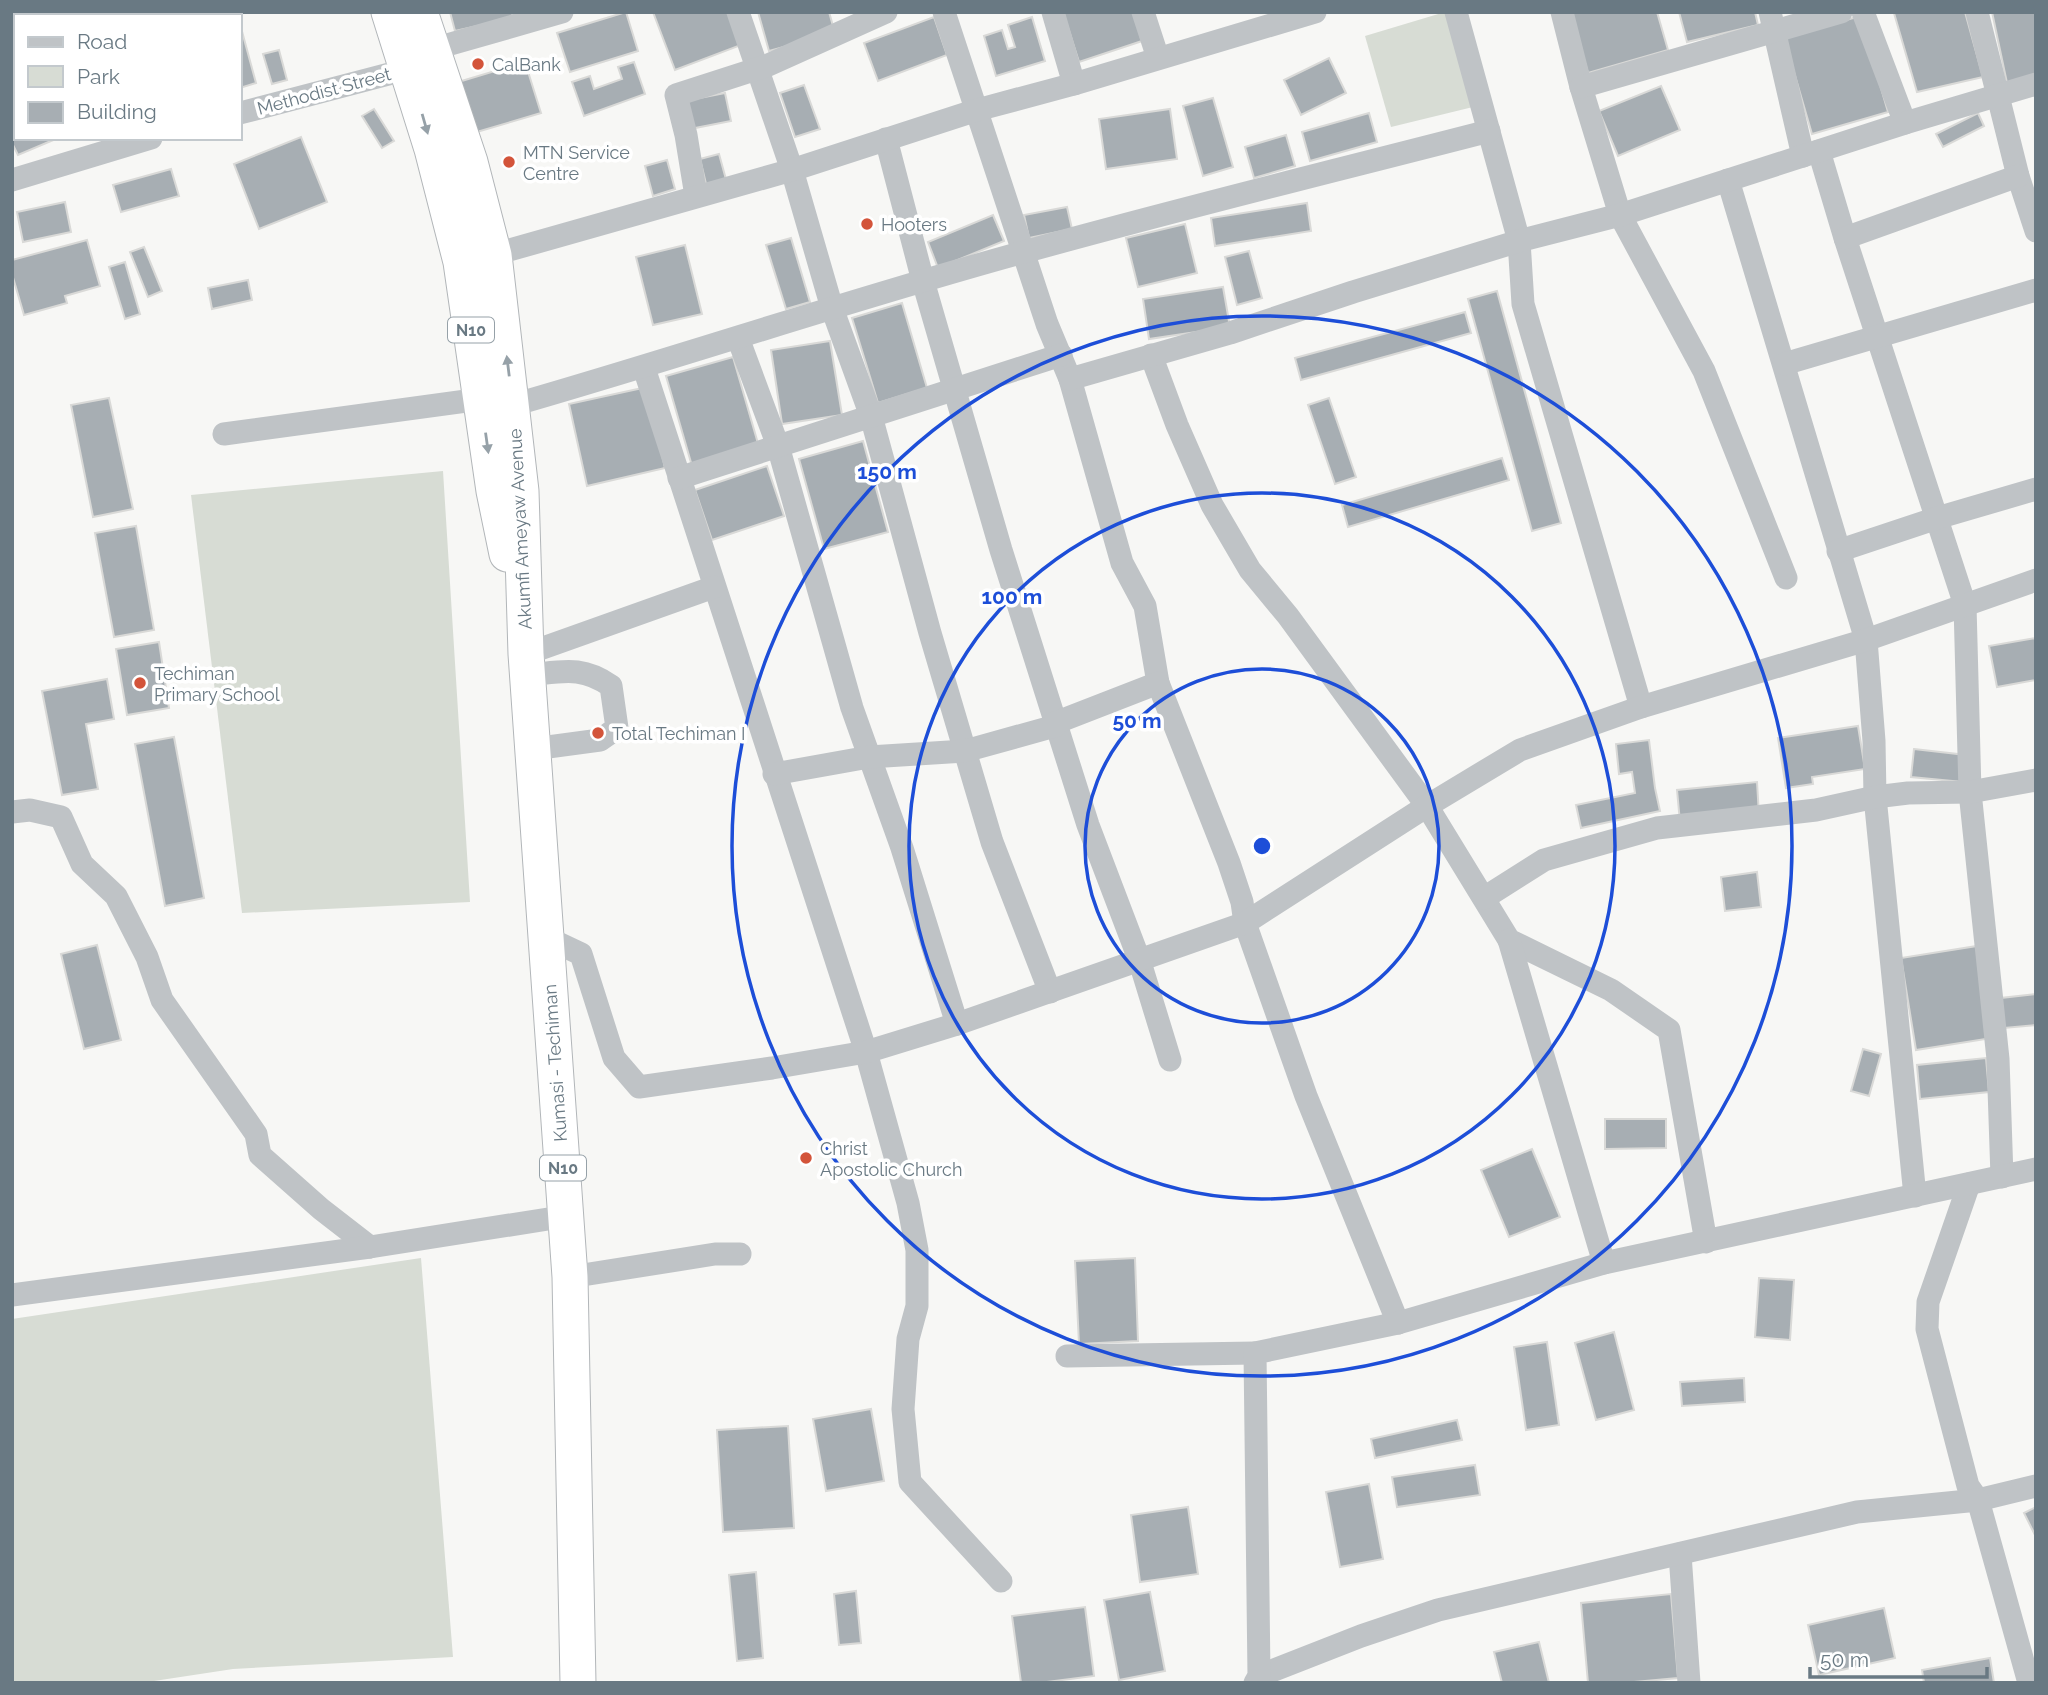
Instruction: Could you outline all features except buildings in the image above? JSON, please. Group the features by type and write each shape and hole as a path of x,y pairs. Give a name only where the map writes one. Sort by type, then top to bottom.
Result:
{"highway":[{"name":"Akumfi Ameyaw Avenue","path":"389,12 421,59 470,162 477,258 497,402 522,491 527,664"},
{"name":"Akumfi Ameyaw Avenue","path":"419,12 421,59"},
{"name":"Kumasi - Techiman","path":"527,664 567,1216 578,1683"}],"street":[{"name":"Methodist Street","path":"242,112 421,59 562,12"},
{"path":"738,12 792,170 832,308 871,416 930,633 992,842 1021,923 1050,992"},
{"path":"696,196 676,95 766,66 887,12"},
{"path":"944,12 1023,252 1070,379 1122,563 1145,607 1158,683 1229,863 1242,902 1245,923 1306,1096 1398,1323"},
{"path":"1053,12 1074,84"},
{"path":"1143,12 1158,58"},
{"path":"477,258 792,170 977,110 1074,84 1158,58 1249,21 1315,12"},
{"path":"1456,12 1519,241 1523,304 1641,707"},
{"path":"1562,12 1581,87 1620,215 1704,371 1786,578"},
{"path":"1581,87 1773,22 1840,12"},
{"path":"1863,12 1905,123"},
{"path":"1977,12 2018,176 2036,231"},
{"path":"1773,22 1811,153 1878,335 1965,605 1970,792 1998,1059 2002,1177"},
{"path":"1070,379 1230,333 1519,241 1620,215 1905,123 2036,85"},
{"path":"224,434 497,402 644,368 832,308 1023,252 1489,131"},
{"path":"886,139 954,389 1055,723 1088,825 1139,959 1170,1060"},
{"path":"12,180 144,140"},
{"path":"1844,238 2018,176"},
{"path":"1728,180 1866,640 1874,741 1875,797 1915,1196"},
{"path":"1784,364 2036,290"},
{"path":"738,338 778,446 852,708 902,848 957,1024"},
{"path":"679,478 1061,355"},
{"path":"1151,355 1212,505 1250,570 1288,616 1427,806 1509,940 1604,1263"},
{"path":"644,368 866,1052 908,1203 916,1250 918,1306 908,1339 903,1409 910,1482 1001,1581"},
{"path":"1838,551 1937,517 2036,489"},
{"path":"545,937 581,954 614,1058 639,1087 866,1052 957,1024 1245,923 1427,806 1520,750 1641,707 1866,640 2036,580"},
{"path":"527,664 714,587"},
{"path":"527,664 590,673 611,686 617,728 600,740 533,749"},
{"path":"774,774 869,757 965,751 1055,726 1055,723 1158,683"},
{"path":"1484,898 1544,860 1657,828 1816,810 1908,793 1970,792 2036,780"},
{"path":"12,812 30,810 61,817 82,864 116,896 147,957 162,1000 256,1134 260,1155 321,1209 370,1247"},
{"path":"1509,940 1611,990 1669,1030 1706,1242"},
{"path":"1067,1356 1255,1353 1398,1323 1604,1263 2036,1169"},
{"path":"1969,1184 1928,1302 1927,1329 1961,1466 1968,1486 1978,1500 2029,1683"},
{"path":"12,1295 370,1247 567,1216"},
{"path":"570,1277 715,1254 740,1254"},
{"path":"1255,1353 1257,1679 1361,1636 1438,1611 1857,1512 1978,1500 2036,1486"},
{"path":"1680,1554 1689,1683"}],"green space":[{"path":"1445,12 1473,107 1391,127 1365,36"},
{"path":"443,471 470,902 242,913 191,495"},
{"path":"421,1258 453,1657 233,1669 141,1683 12,1683 12,1319"}],"place":[{"name":"CalBank","path":"478,64"},
{"name":"MTN Service Centre","path":"509,162"},
{"name":"Hooters","path":"867,224"},
{"name":"Techiman Primary School","path":"140,683"},
{"name":"Total Techiman I","path":"598,733"},
{"name":"Christ Apostolic Church","path":"806,1158"}]}
